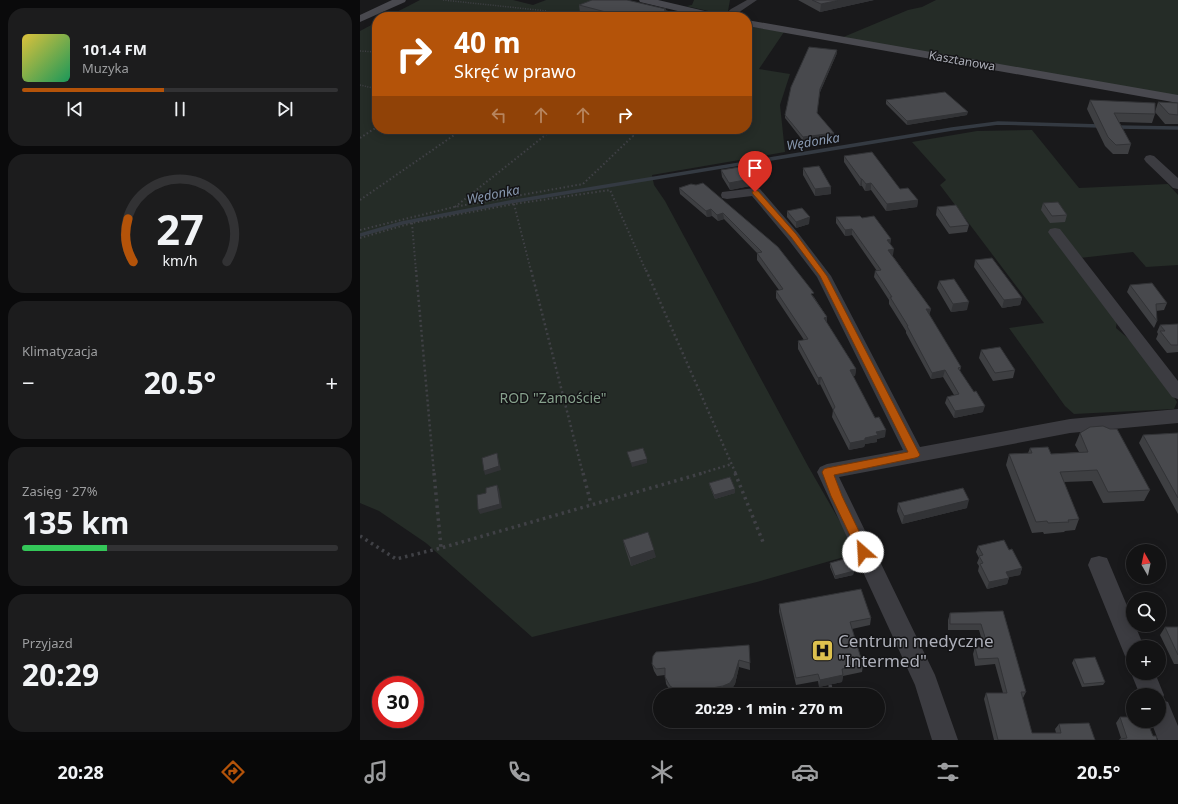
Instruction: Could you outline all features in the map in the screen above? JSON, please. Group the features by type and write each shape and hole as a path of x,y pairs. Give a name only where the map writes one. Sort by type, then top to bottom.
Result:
{"street":[{"path":"375,12 401,0"},
{"path":"644,0 696,12"},
{"path":"733,12 754,0"},
{"path":"360,19 372,13"},
{"name":"Kasztanowa","path":"752,24 1178,99"},
{"path":"1150,159 1178,185"},
{"path":"727,195 755,192 793,236 824,276 915,455"},
{"path":"1055,232 1178,393"},
{"path":"945,740 926,683 827,472 1070,426 1178,416"},
{"path":"1099,565 1130,640"},
{"path":"1166,728 1171,740"}],"path":[{"path":"443,0 547,11"},
{"path":"360,52 372,52"},
{"path":"360,86 372,88"},
{"path":"360,138 372,130"},
{"path":"360,200 456,134"},
{"path":"454,207 547,134"},
{"path":"360,230 454,207 583,184 633,136 630,134"},
{"path":"360,238 412,223 514,204 610,190 732,464 763,542"},
{"path":"514,204 592,504"},
{"path":"412,223 441,548"},
{"path":"360,536 396,559 441,548 732,464"}],"green space":[{"path":"420,0 513,0 533,5 546,0 609,0 584,12 397,12"},
{"path":"694,0 730,0 728,11 722,12 713,12 686,6 692,5"},
{"path":"936,0 1178,0 1178,97 841,38 908,10 922,7"},
{"name":"ROD \"Zamoście\"","path":"372,25 372,134 752,134 752,27 784,32 759,69 790,74 780,105 785,152 652,175 654,185 665,201 808,466 858,553 757,582 532,637 426,543 379,511 360,503 360,31"},
{"path":"1032,130 1079,188 1168,184 1178,195 1178,265 1146,267 1133,252 1071,259 1117,319 1116,328 1145,353 1177,402 1174,409 1074,414 1065,406 1009,328 1044,323 940,185 946,180 912,142 977,131"}],"building":[{"path":"592,0 627,0 666,9 664,10 670,12 606,12 579,5"},
{"path":"812,0 840,0 821,4"},
{"path":"809,47 837,50 820,89 817,113 834,133 803,137 785,115 791,87"},
{"path":"945,92 968,112 907,121 886,100"},
{"path":"1090,100 1155,103 1155,114 1114,113 1131,144 1116,145 1108,137"},
{"path":"1158,102 1178,103 1178,115 1169,114"},
{"path":"872,152 900,189 908,188 918,200 887,204 871,183 866,184 861,179 844,156"},
{"path":"746,166 755,178 729,183 721,170"},
{"path":"819,166 831,187 815,189 803,168"},
{"path":"703,183 778,247 814,293 811,294 827,317 824,318 856,369 850,370 875,418 879,417 886,430 876,432 878,435 865,438 865,440 850,443 833,410 835,407 821,377 818,378 798,341 808,339 776,291 783,289 757,253 762,252 723,213 717,215 711,209 706,211 679,188 691,184 696,185"},
{"path":"1058,202 1067,215 1052,216 1043,203"},
{"path":"956,205 969,225 950,227 937,207"},
{"path":"802,208 810,217 796,222 787,211"},
{"path":"860,216 862,218 874,216 891,239 887,240 894,249 888,250 931,309 926,309 961,367 958,368 974,392 976,391 985,406 955,411 947,397 959,394 945,370 932,373 908,326 890,297 892,297 875,271 881,270 852,229 845,230 836,217"},
{"path":"992,258 1022,298 1004,300 975,260"},
{"path":"954,279 969,302 953,304 939,281"},
{"path":"1152,283 1167,303 1156,304 1157,321 1130,285"},
{"path":"1178,324 1178,345 1171,345 1160,331 1165,331 1160,325"},
{"path":"1000,347 1015,370 995,373 981,350"},
{"path":"1103,426 1110,429 1117,429 1150,490 1108,492 1097,470 1060,472 1079,519 1068,520 1069,522 1036,522 1009,454 1032,453 1030,448 1048,447 1051,454 1088,452 1080,433 1090,427"},
{"path":"1178,433 1178,498 1143,435"},
{"path":"643,448 647,459 631,463 627,452"},
{"path":"497,453 499,466 484,471 482,458"},
{"path":"730,477 735,489 714,495 709,483"},
{"path":"497,485 500,504 478,510 477,495 486,493 486,488"},
{"path":"963,488 969,500 904,516 898,503"},
{"path":"648,532 654,550 630,558 623,540"},
{"path":"1004,540 1009,550 1012,549 1022,568 1006,572 1009,578 989,582 980,564 983,563 979,556 983,555 978,546"},
{"path":"848,558 854,571 835,576 830,563"},
{"name":"Centrum medyczne \"Intermed\"","path":"861,589 871,618 850,622 863,665 842,669 843,675 820,680 818,674 796,678 779,604"},
{"path":"1003,611 1026,692 1021,692 1032,733 1061,733 1059,724 1089,723 1095,740 998,740 986,693 1007,693 998,658 978,659 975,647 988,647 981,624 950,624 950,613"},
{"path":"1166,627 1178,627 1178,655 1166,629"},
{"path":"749,645 750,663 739,660 734,677 730,683 723,686 712,688 673,688 670,686 665,677 665,668 656,669 652,664 653,656 656,652"},
{"path":"1095,657 1105,682 1084,684 1074,659"},
{"path":"1120,717 1126,717 1126,728 1150,728 1153,736 1156,736 1157,740 1120,739 1127,738"}],"waterway":[{"name":"Wędonka","path":"360,235 402,223 510,202 952,129 998,123 1100,126"},
{"name":"Wędonka","path":"1116,127 1178,128"}],"place":[{"name":"Centrum medyczne \"Intermed\"","path":"822,651"}],"route":[{"path":"755,192 793,236 824,276 915,455 827,472 863,552"}]}
